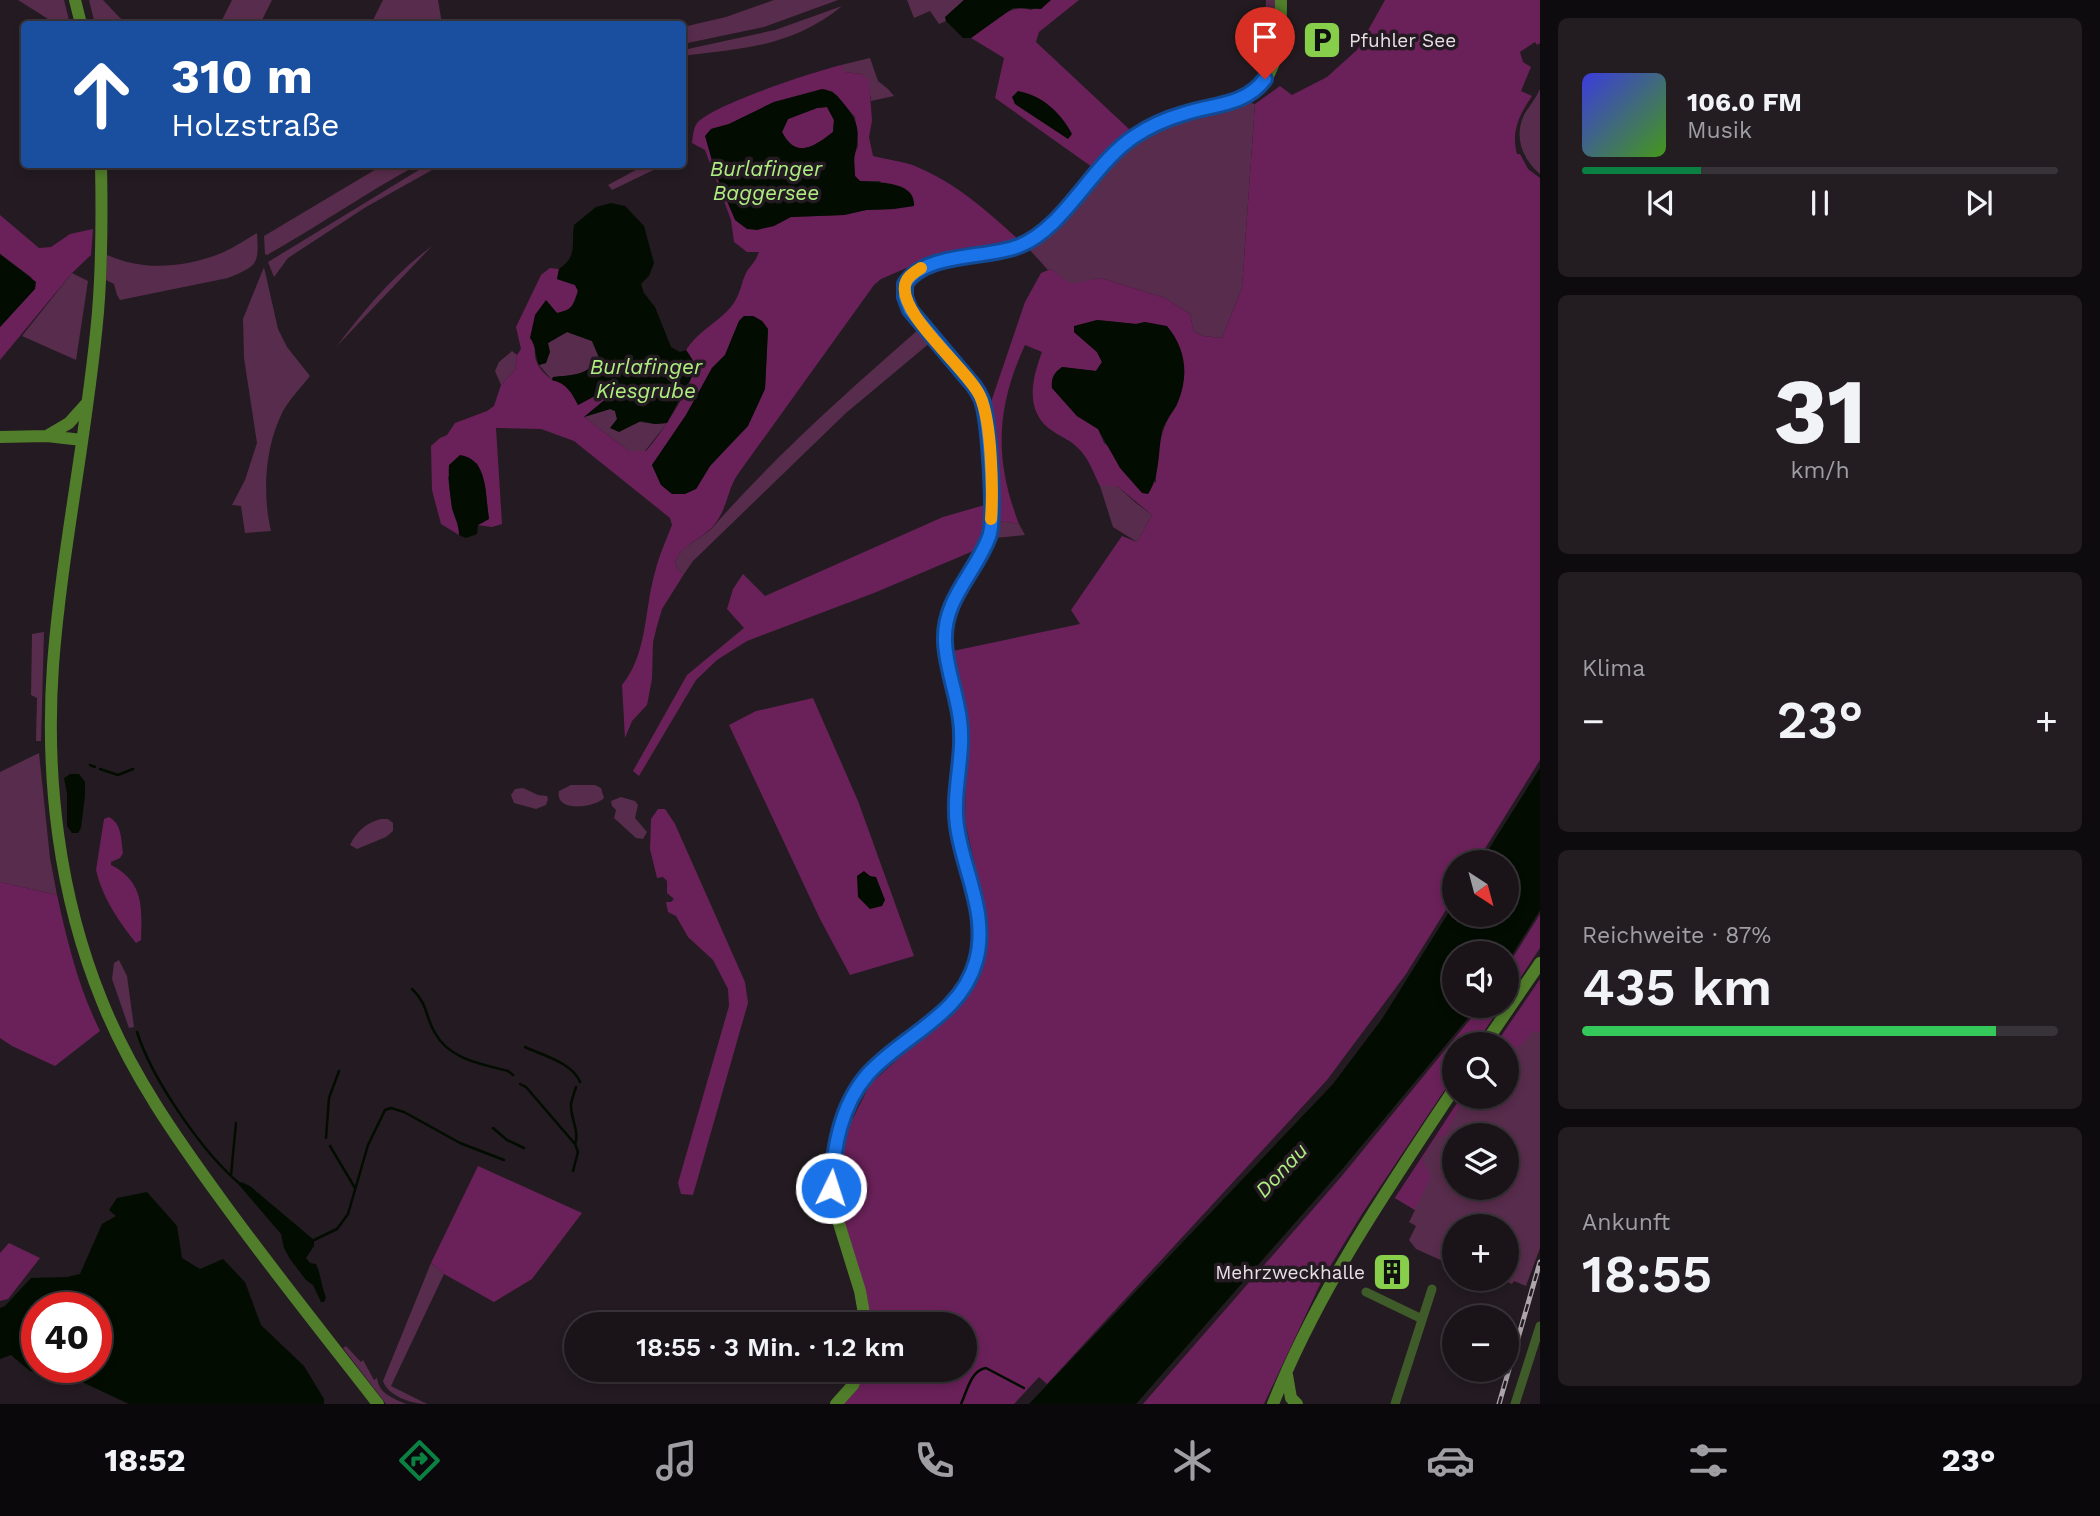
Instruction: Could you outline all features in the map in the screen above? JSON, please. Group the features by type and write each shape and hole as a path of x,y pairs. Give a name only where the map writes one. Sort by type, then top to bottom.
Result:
{"street":[{"path":"75,0 80,21"},
{"path":"864,1312 831,1188 834,1147 845,1113 868,1075 954,1002 972,972 979,929 975,897 957,830 955,812 961,721 944,642 950,606 991,533 986,420 981,399 974,386 910,310 905,297 905,284 920,268 1020,246 1046,229 1110,157 1132,138 1157,123 1244,98 1260,86 1276,54 1281,0"},
{"path":"101,168 102,236 98,310 58,621 52,693 54,805 76,927 107,1014 163,1116 186,1152 254,1244 379,1404"},
{"path":"47,436 69,423 87,402"},
{"path":"0,437 47,436 82,440"},
{"path":"1493,1032 1540,963"},
{"path":"1290,1404 1275,1401 1327,1289 1372,1213 1442,1107"},
{"path":"1395,1404 1432,1289"},
{"path":"1366,1292 1422,1319"},
{"path":"1515,1404 1540,1326"},
{"path":"1286,1373 1289,1390 1297,1404"},
{"path":"836,1404 854,1382"}],"shaded area":[{"path":"18,0 64,0 69,21 51,21"},
{"path":"89,0 103,0 126,21 94,21"},
{"path":"232,0 272,0 262,21 222,21"},
{"path":"383,0 438,0 442,21 372,21"},
{"path":"774,0 838,0 764,27 686,43 686,26 726,17"},
{"path":"907,0 964,0 946,17 946,21 939,24 930,11 914,18"},
{"path":"1051,0 1079,0 1039,32 1036,42 1129,129 1092,167 995,98 1004,58 971,38 1007,12 1023,8 1031,10"},
{"path":"1266,0 1277,0 1276,36 1270,59 1263,47"},
{"path":"1385,0 1540,0 1540,43 1537,45 1535,42 1520,52 1523,62 1531,67 1521,91 1532,96 1520,117 1515,146 1517,154 1520,154 1528,169 1540,178 1540,760 1484,850 1442,850 1442,916 1406,974 1327,1080 1047,1384 1039,1377 1014,1404 843,1404 857,1382 977,1382 977,1312 868,1312 835,1195 846,1132 870,1084 940,1021 978,979 986,917 965,821 966,716 953,651 1080,624 1071,610 1122,536 1137,542 1152,515 1117,486 1100,486 1079,449 1052,431 1038,416 1033,388 1042,352 1025,345 1008,390 1002,434 1005,477 1019,524 999,521 990,405 1025,302 1041,273 1051,269 1071,284 1101,278 1165,298 1190,314 1194,332 1222,338 1242,288 1255,104 1280,86 1292,95 1327,77 1357,50","holes":["1097,320 1136,324 1145,322 1177,405 1166,423 1160,442 1156,483 1104,443 1098,429 1077,416 1052,388 1054,376 1062,367 1096,371 1102,362 1097,352 1074,332"]},
{"path":"842,6 823,20 786,38 747,47 686,56 686,49 775,30"},
{"path":"870,58 878,81 894,96 871,101 868,80 861,74 844,72 841,65"},
{"path":"841,65 845,72 861,74 869,80 872,121 869,137 873,156 910,164 944,181 982,207 1018,239 1005,245 925,260 881,279 874,285 738,474 718,519 678,556 675,562 678,570 684,574 662,609 657,626 647,705 632,721 625,738 622,685 637,659 651,586 672,525 670,518 574,441 541,429 496,428 502,524 492,527 478,525 489,519 485,486 477,463 448,477 459,535 441,524 432,490 431,446 447,435 455,423 494,406 501,385 515,370 517,355 521,349 516,327 541,275 550,268 559,269 557,279 575,285 578,291 571,309 557,313 553,309 535,345 537,362 551,379 566,387 578,405 606,390 610,394 607,398 584,417 629,451 646,451 672,415 689,384 693,365 686,350 731,307 759,252 747,252 734,242 731,220 705,150 692,143 695,127 698,122 724,106 765,89","holes":["832,91 855,117 858,146 854,156 855,176 860,181 880,181 894,209 866,210 844,215 791,217 725,193 716,175 711,129 729,124 774,102","744,316 753,316 762,321 768,329 765,389 696,489 661,485 652,465 686,415 712,368 725,355 739,321"]},
{"path":"1540,89 1540,174 1524,154 1520,130 1521,121"},
{"path":"1247,102 1255,104 1242,288 1222,338 1194,332 1190,314 1165,298 1101,278 1071,285 1051,269 1048,270 1028,248 1043,237 1133,142 1171,122"},
{"path":"827,107 834,120 833,132 806,148 793,146 787,141 782,132 788,119"},
{"path":"378,168 412,168 267,255 264,236"},
{"path":"422,168 436,168 366,207 288,258 274,277 268,262"},
{"path":"639,168 658,168 612,190 608,185"},
{"path":"0,215 39,248 51,247 70,234 93,229 91,255 72,273 0,360 0,327 34,289 31,277 0,254"},
{"path":"257,233 258,251 254,263 228,278 120,300 114,284 106,280 107,255 134,264 177,265 219,254"},
{"path":"432,246 336,347 381,293 405,268"},
{"path":"264,267 278,329 287,347 310,376 283,411 272,439 266,486 271,531 245,533 241,506 232,505 245,480 257,443 244,358 243,319"},
{"path":"72,273 88,281 76,360 22,336"},
{"path":"919,329 931,342 846,413 693,561 684,574 678,570 675,562 682,550 708,532 787,449"},
{"path":"567,332 592,341 599,358 585,371 553,377 552,380 539,365 546,363 548,343"},
{"path":"512,351 517,355 515,370 501,385 495,371 499,362"},
{"path":"610,409 615,411 617,419 667,423 645,451 629,451 584,417"},
{"path":"1100,486 1117,486 1152,515 1137,542 1113,527"},
{"path":"988,504 986,532 978,549 874,593 747,641 717,660 696,680 639,776 633,771 687,675 744,628 727,609 733,589 743,574 765,596 943,517"},
{"path":"999,521 1019,524 1025,535 995,538"},
{"path":"44,632 41,741 36,741 37,698 31,695 32,634"},
{"path":"813,698 858,801 914,956 850,975 820,919 729,725 756,711"},
{"path":"39,753 50,858 57,895 0,882 0,772"},
{"path":"571,785 595,785 601,788 604,798 584,806 569,806 559,798 559,791"},
{"path":"523,788 547,796 546,805 536,809 514,803 511,795 515,789"},
{"path":"621,797 635,801 638,805 635,818 647,832 643,839 636,838 614,818 616,810 611,801"},
{"path":"658,809 665,809 675,824 745,982 748,1003 693,1195 681,1194 678,1183 729,1006 728,989 713,960 688,937 676,916 668,912 666,902 674,899 667,893 667,881 663,877 657,878 650,849 651,819"},
{"path":"109,817 119,828 123,853 120,858 111,862 111,865 130,879 141,906 141,940 136,943 112,909 96,870 104,819"},
{"path":"381,819 388,819 393,823 393,831 386,837 357,849 350,845 362,828"},
{"path":"0,882 57,895 74,964 100,1031 55,1066 0,1038"},
{"path":"1540,914 1540,948 1519,980 1519,948"},
{"path":"119,960 127,976 134,1027 129,1028 112,979 114,963"},
{"path":"1540,979 1540,1032 1533,1031 1519,1046 1519,1032 1504,1032 1513,1018 1519,1018 1519,1010"},
{"path":"1471,1018 1493,1018 1484,1032 1460,1032"},
{"path":"1509,1027 1540,1030 1540,1248 1526,1286 1519,1283 1519,1214 1442,1214 1442,1261 1416,1249 1409,1240 1416,1226 1409,1222 1415,1210 1395,1198 1442,1127 1442,1200 1519,1200 1519,1123 1445,1123 1454,1109 1519,1109 1519,1032 1509,1032"},
{"path":"1442,1054 1442,1094 1323,1278 1264,1404 1143,1404 1341,1177"},
{"path":"1453,1109 1459,1109 1451,1123 1444,1123"},
{"path":"1442,1126 1442,1136 1437,1137 1422,1160 1431,1176 1415,1210 1395,1198"},
{"path":"478,1166 582,1213 532,1279 494,1302 444,1274 431,1263"},
{"path":"9,1243 40,1258 8,1299 0,1301 0,1253"},
{"path":"431,1263 444,1274 391,1386 427,1404 401,1398 390,1391 383,1381"},
{"path":"346,1346 361,1362 363,1360 384,1392 406,1404 386,1404 343,1348"}],"water":[{"path":"964,0 1051,0 1041,9 1013,8 971,38 963,38 945,17"},
{"name":"Burlafinger Baggersee","path":"822,89 835,94 849,110 857,128 855,176 860,181 902,187 909,191 914,206 866,210 844,215 791,217 774,226 747,229 735,220 716,175 705,136 711,129 729,124 774,102","holes":["827,107 834,120 833,132 806,148 793,146 782,132 788,119 817,108"]},
{"path":"1018,91 1035,96 1056,112 1072,134 1068,139 1015,104 1012,97"},
{"name":"Burlafinger Kiesgrube","path":"611,203 625,206 644,226 654,263 649,276 641,284 644,293 655,307 671,347 680,352 686,350 696,365 667,423 641,421 619,432 610,428 617,419 615,411 610,409 584,417 607,398 609,394 606,390 578,405 568,389 552,380 553,377 567,376 590,368 599,357 592,341 567,332 548,343 550,352 546,363 539,365 530,338 535,315 546,300 557,313 572,306 575,300 578,291 575,285 557,279 559,269 571,255 574,225 596,207"},
{"path":"0,254 36,282 35,289 0,327"},
{"path":"744,316 753,316 762,321 768,329 765,389 748,426 710,466 696,489 685,494 672,494 661,485 652,465 686,415 712,368 725,355 739,321"},
{"path":"1097,320 1136,324 1145,322 1167,326 1182,353 1184,382 1178,402 1162,431 1157,472 1148,494 1142,493 1120,468 1098,429 1077,416 1052,388 1054,376 1062,367 1096,371 1102,362 1097,352 1074,332 1074,326"},
{"path":"460,455 476,463 481,471 489,519 478,525 477,534 466,538 459,535 449,481 449,465"},
{"name":"Donau","path":"1540,768 1540,910 1519,944 1519,941 1442,941 1442,1018 1468,1018 1456,1032 1442,1032 1442,1049 1344,1167 1136,1404 1029,1404 1333,1084 1382,1019 1442,923 1442,928 1519,928 1519,850 1488,850"},
{"path":"70,774 79,774 85,782 81,828 78,833 72,833 67,826 64,778"},
{"path":"864,871 876,877 885,900 882,906 870,909 858,897 857,876"},
{"path":"241,1182 250,1186 314,1240 314,1246 306,1258 318,1268 326,1297 324,1302 321,1302 313,1285 290,1259 281,1234 239,1185"},
{"path":"147,1192 177,1226 182,1258 200,1269 223,1259 245,1282 261,1325 304,1366 324,1399 324,1404 129,1404 84,1383 112,1383 112,1292 21,1292 21,1363 11,1355 0,1359 0,1308 31,1278 80,1274 102,1224 116,1216 109,1210 117,1198"}],"waterway":[{"path":"90,765 95,767"},
{"path":"100,769 118,775 133,769"},
{"path":"412,989 424,1005 435,1033 449,1049 467,1059 508,1071 513,1075"},
{"path":"137,1032 154,1071 180,1114 210,1153 240,1184"},
{"path":"525,1047 564,1065 580,1082"},
{"path":"326,1138 329,1098 339,1071"},
{"path":"520,1084 526,1087 575,1144 578,1152 573,1171"},
{"path":"575,1144 571,1104 576,1087"},
{"path":"314,1240 337,1229 348,1214 368,1145 385,1110 391,1108 404,1112 460,1143 504,1160"},
{"path":"231,1175 236,1123"},
{"path":"493,1128 507,1140 524,1148"},
{"path":"330,1146 355,1188"},
{"path":"961,1404 973,1377 986,1368 1024,1388"}],"railway":[{"path":"1499,1404 1540,1262"}],"slow traffic":[{"path":"921,268 905,284 905,297 910,310 956,362 981,399 986,420 991,519"}],"place":[{"name":"Pfuhler See","path":"1322,40"},
{"name":"Mehrzweckhalle","path":"1392,1272"}],"route":[{"path":"831,1188 834,1147 845,1113 857,1090 878,1065 954,1002 972,972 978,945 975,897 957,830 955,812 961,721 944,642 950,606 991,533 992,508 986,420 981,399 974,386 910,310 905,297 905,284 920,268 1020,246 1046,229 1110,157 1132,138 1157,123 1244,98 1265,79"}]}
